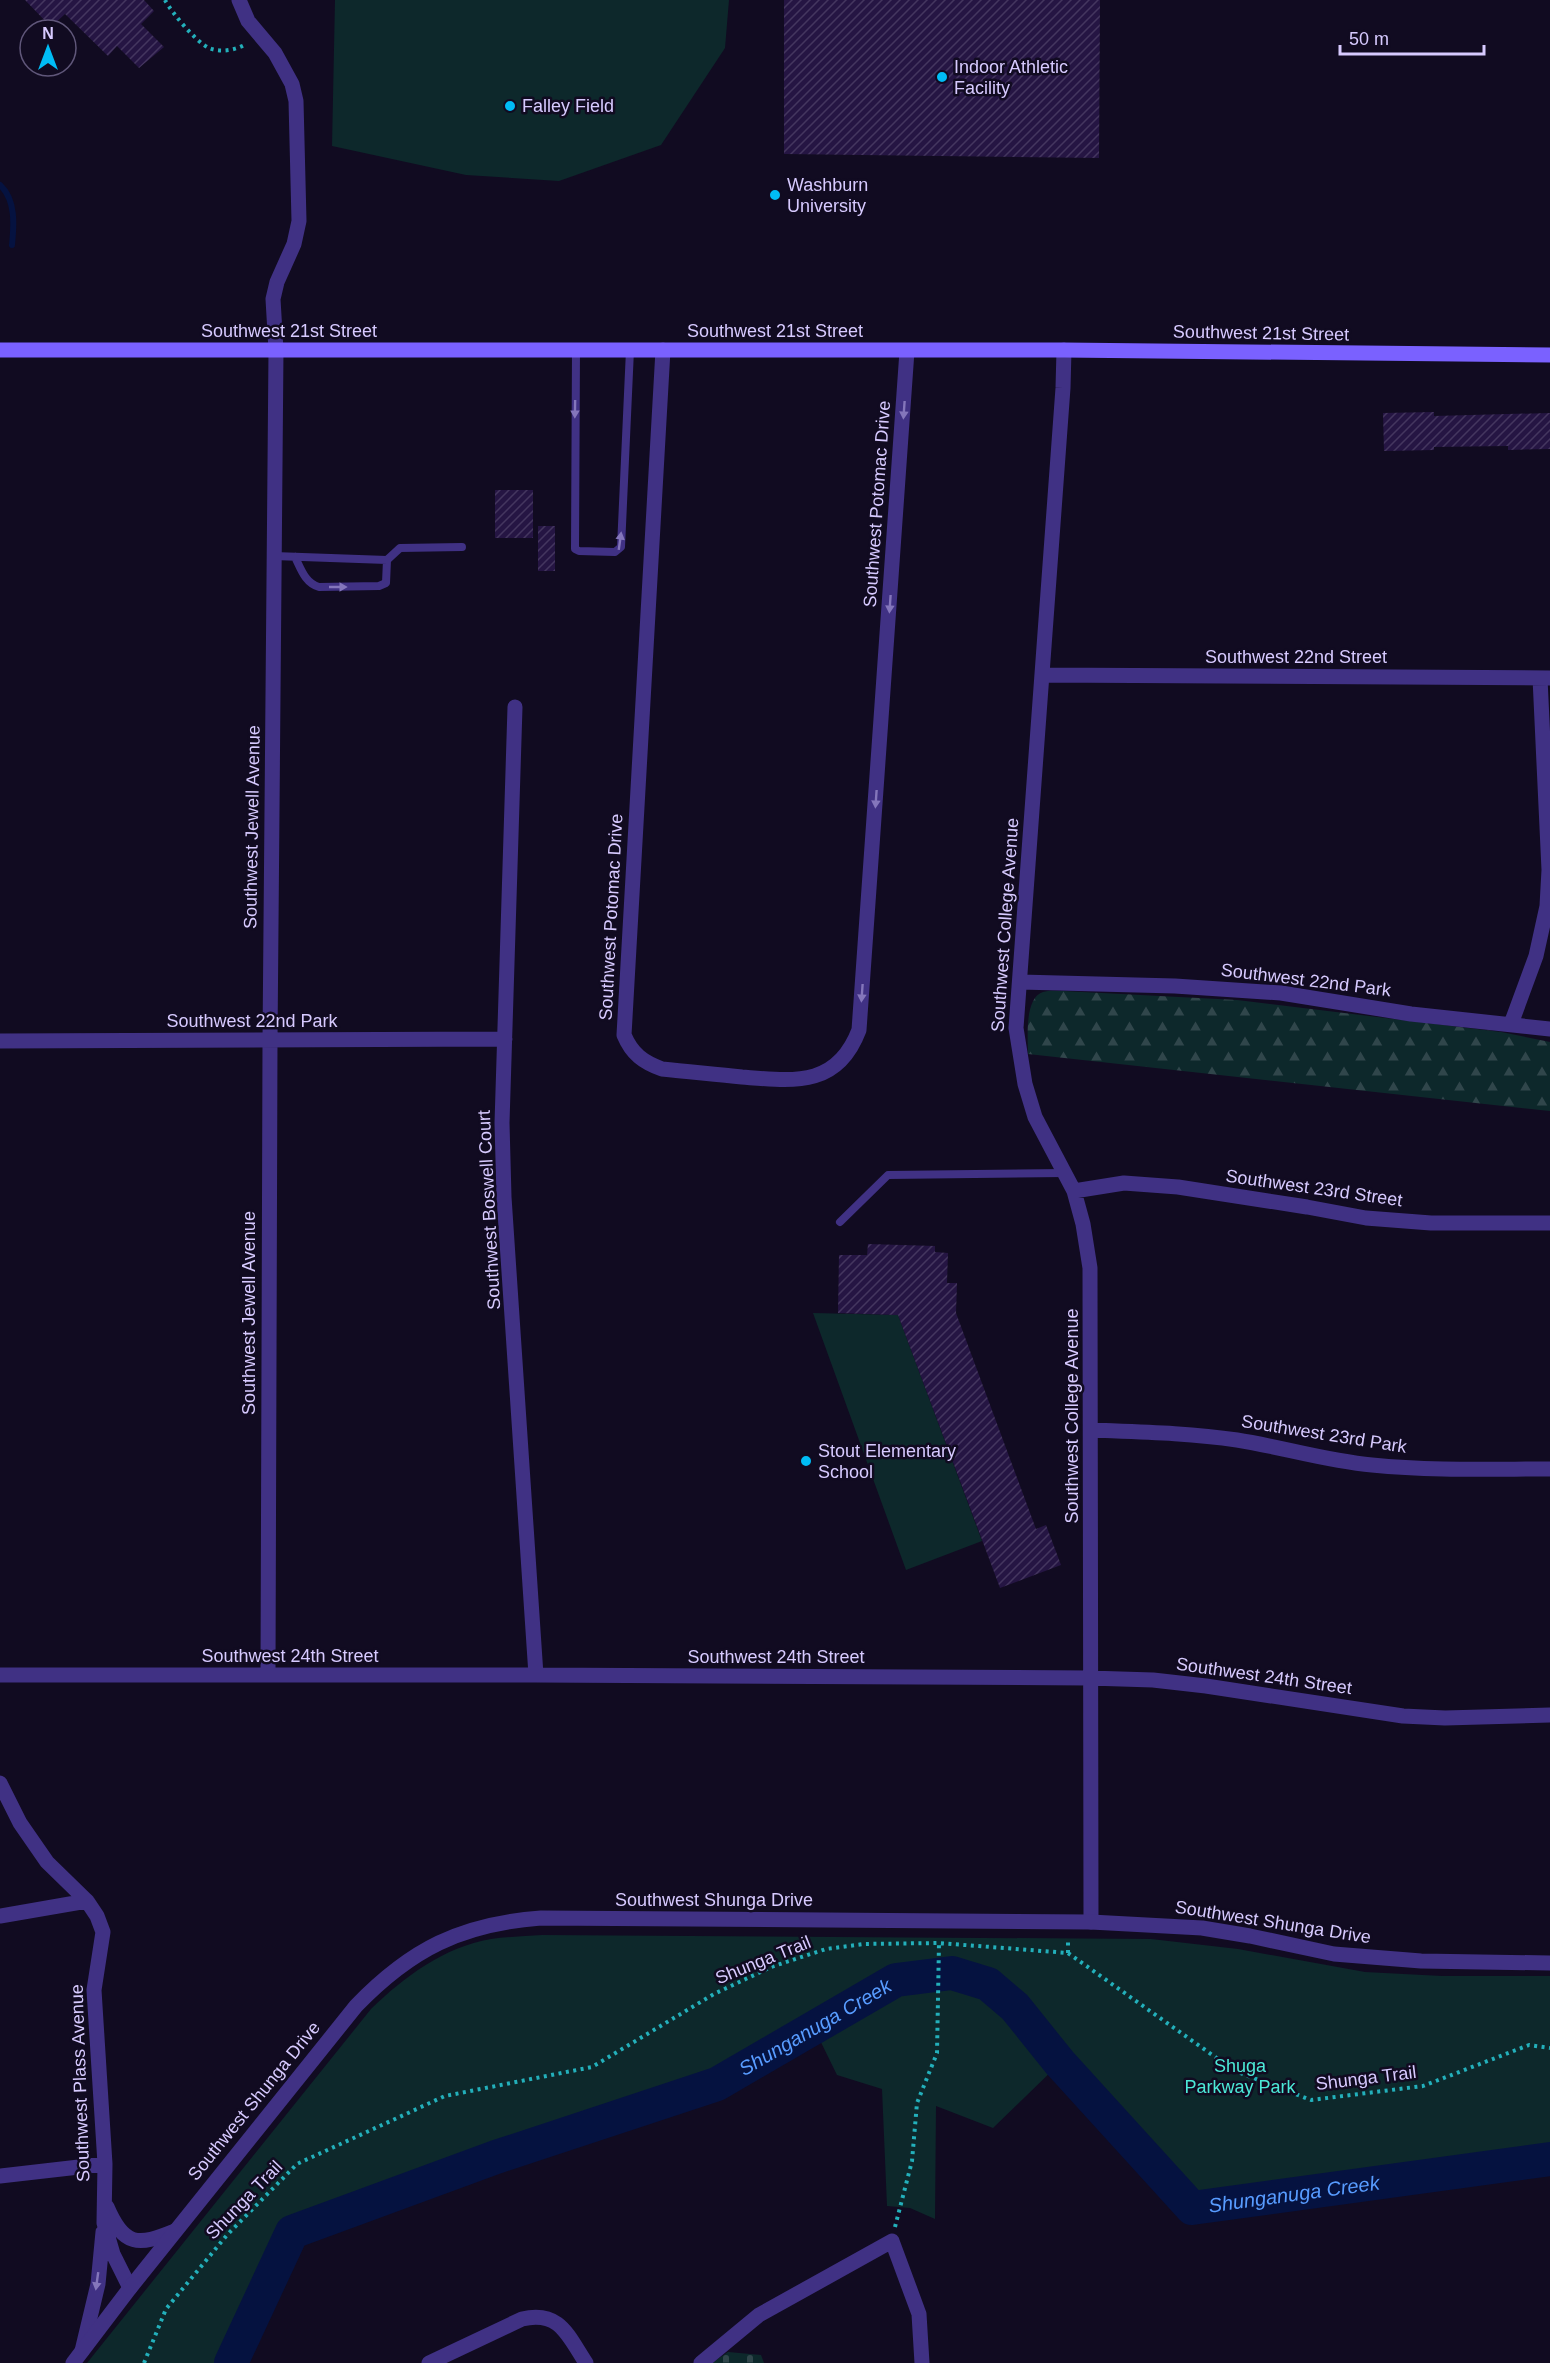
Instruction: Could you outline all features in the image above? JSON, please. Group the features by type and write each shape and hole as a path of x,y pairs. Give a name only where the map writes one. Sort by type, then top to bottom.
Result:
{"main road":[{"name":"Southwest 21st Street","path":"0,350 1064,350 1550,355"}],"street":[{"name":"Southwest Jewell Avenue","path":"239,0 248,21 275,53 292,84 298,117 299,221 294,244 277,282 273,300 276,350 270,1041 268,1675"},
{"name":"Southwest Potomac Drive","path":"663,350 624,1035 636,1056 646,1063 663,1069 787,1081 814,1077 834,1066 850,1050 859,1030 907,351"},
{"name":"Southwest College Avenue","path":"1064,350 1016,1028 1025,1084 1035,1117 1074,1191 1083,1224 1090,1269 1091,1922"},
{"name":"Southwest 22nd Street","path":"1042,675 1545,678"},
{"path":"1511,1024 1536,956 1547,906 1549,870 1545,678"},
{"name":"Southwest Boswell Court","path":"515,707 502,1123 504,1197 536,1675"},
{"name":"Southwest 22nd Park","path":"1020,982 1175,986 1281,993 1411,1014 1550,1029"},
{"name":"Southwest 22nd Park","path":"0,1041 505,1039"},
{"name":"Southwest 23rd Street","path":"1074,1191 1124,1183 1190,1189 1366,1218 1431,1223 1550,1223"},
{"name":"Southwest 23rd Park","path":"1091,1430 1186,1434 1238,1440 1295,1453 1370,1465 1415,1468 1550,1469"},
{"name":"Southwest 24th Street","path":"0,1675 1089,1678 1153,1680 1206,1686 1403,1716 1445,1718 1550,1715"},
{"name":"Southwest Plass Avenue","path":"0,1783 20,1823 47,1862 87,1901 97,1916 102,1932 94,1990 105,2164 104,2223 98,2284 77,2357"},
{"path":"0,1916 87,1901"},
{"name":"Southwest Shunga Drive","path":"77,2357 129,2288 356,2006 381,1980 428,1948 465,1932 497,1923 541,1918 1091,1922 1202,1928 1334,1954 1421,1961 1550,1963"},
{"path":"0,2176 105,2164"},
{"name":"Southwest Plass Avenue","path":"104,2200 115,2225 122,2234 131,2238 143,2242 175,2231"},
{"name":"Southwest Plass Avenue","path":"104,2223 113,2254 129,2288"},
{"path":"701,2363 759,2315 892,2241 919,2314 922,2363"},
{"path":"429,2363 522,2319 536,2316 550,2318 562,2326 586,2363"}],"lane":[{"path":"576,350 575,549 615,552 621,547 630,350"},
{"path":"274,556 387,560 400,548 462,547"},
{"path":"295,557 303,574 312,585 319,587 379,586 386,583 387,560"},
{"path":"840,1222 888,1174 1065,1173"}],"path":[{"path":"165,0 170,10 187,29 209,48 226,51 243,46 258,34"},
{"name":"Shunga Trail","path":"144,2363 166,2309 227,2235 297,2164 445,2096 592,2067 714,1994 771,1967 826,1949 864,1944 939,1944 1068,1953 1234,2071 1311,2100 1423,2086 1529,2045 1550,2048"},
{"path":"892,2241 912,2161 917,2103 937,2054 939,1944"}],"green space":[{"name":"Falley Field","path":"335,0 729,0 725,48 661,145 559,181 466,175 332,146"},
{"path":"1043,992 1237,1000 1501,1032 1550,1042 1550,1111 1028,1054 1030,1010 1037,996"},
{"path":"813,1313 898,1315 982,1541 906,1570"},
{"name":"Shuga Parkway Park","path":"542,1935 1151,1939 1238,1949 1365,1972 1442,1976 1550,1976 1550,2159 1192,2208 1060,2063 993,2128 936,2106 935,2219 910,2208 887,2206 882,2089 837,2075 814,2028 717,2084 496,2157 292,2232 231,2363 87,2363 371,2009 411,1975 457,1949 491,1939"},
{"path":"728,2352 761,2355 764,2363 712,2363"}],"building":[{"path":"25,0 144,0 154,11 141,24 164,47 139,68 117,46 108,56 78,27 78,18 69,18 65,14 61,18 42,18"},
{"name":"Indoor Athletic Facility","path":"784,0 1100,0 1099,158 784,154"},
{"path":"1434,412 1434,416 1550,413 1550,449 1508,450 1508,446 1434,447 1434,450 1384,451 1383,413"},
{"path":"495,490 533,490 533,538 495,538"},
{"path":"538,526 555,526 555,571 538,571"},
{"name":"Stout Elementary School","path":"868,1244 935,1246 935,1252 948,1253 947,1283 957,1283 956,1313 1036,1529 1046,1525 1061,1565 1000,1588 898,1315 838,1313 839,1255 867,1255"}],"waterway":[{"path":"0,185 11,205 12,245"},
{"name":"Shunganuga Creek","path":"231,2363 292,2232 496,2157 717,2084 896,1980 952,1973 988,1984 1015,2007 1060,2063 1192,2208 1550,2159"}],"place":[{"name":"Indoor Athletic Facility","path":"942,77"},
{"name":"Falley Field","path":"510,106"},
{"name":"Washburn University","path":"775,195"},
{"name":"Stout Elementary School","path":"806,1461"}]}
